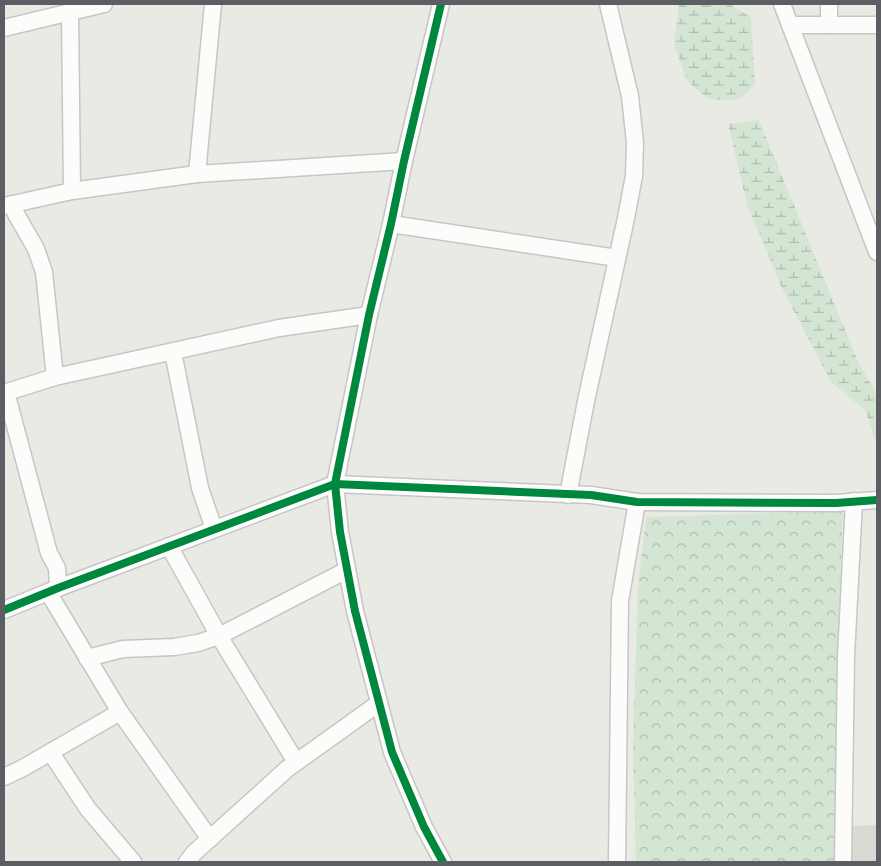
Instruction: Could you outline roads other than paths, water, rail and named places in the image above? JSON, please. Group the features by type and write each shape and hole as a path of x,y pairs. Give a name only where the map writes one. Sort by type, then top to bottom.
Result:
{"street":[{"path":"4,28 104,4"},
{"path":"197,174 213,4"},
{"path":"441,4 369,315 335,484 340,532 355,611 392,752 424,827 443,862"},
{"path":"568,494 634,176 635,143 630,96 608,4"},
{"path":"782,4 877,252"},
{"path":"829,25 830,4"},
{"path":"70,11 72,191"},
{"path":"790,25 877,25"},
{"path":"55,377 44,272 36,249 16,214 8,205 72,191 197,174 404,161"},
{"path":"391,224 618,258"},
{"path":"210,839 120,712 87,658 53,590 57,568 49,553 5,393 55,377 279,328 369,315"},
{"path":"173,352 200,488 214,529"},
{"path":"4,610 335,484 568,494 637,502 854,502 877,500"},
{"path":"617,862 620,601 637,502"},
{"path":"843,862 846,657 854,502"},
{"path":"169,546 219,636 296,762"},
{"path":"87,658 123,649 182,646 219,636 347,570"},
{"path":"187,862 194,853 287,769 379,703"},
{"path":"4,777 120,712"},
{"path":"52,751 55,759 88,809 133,862"}]}
